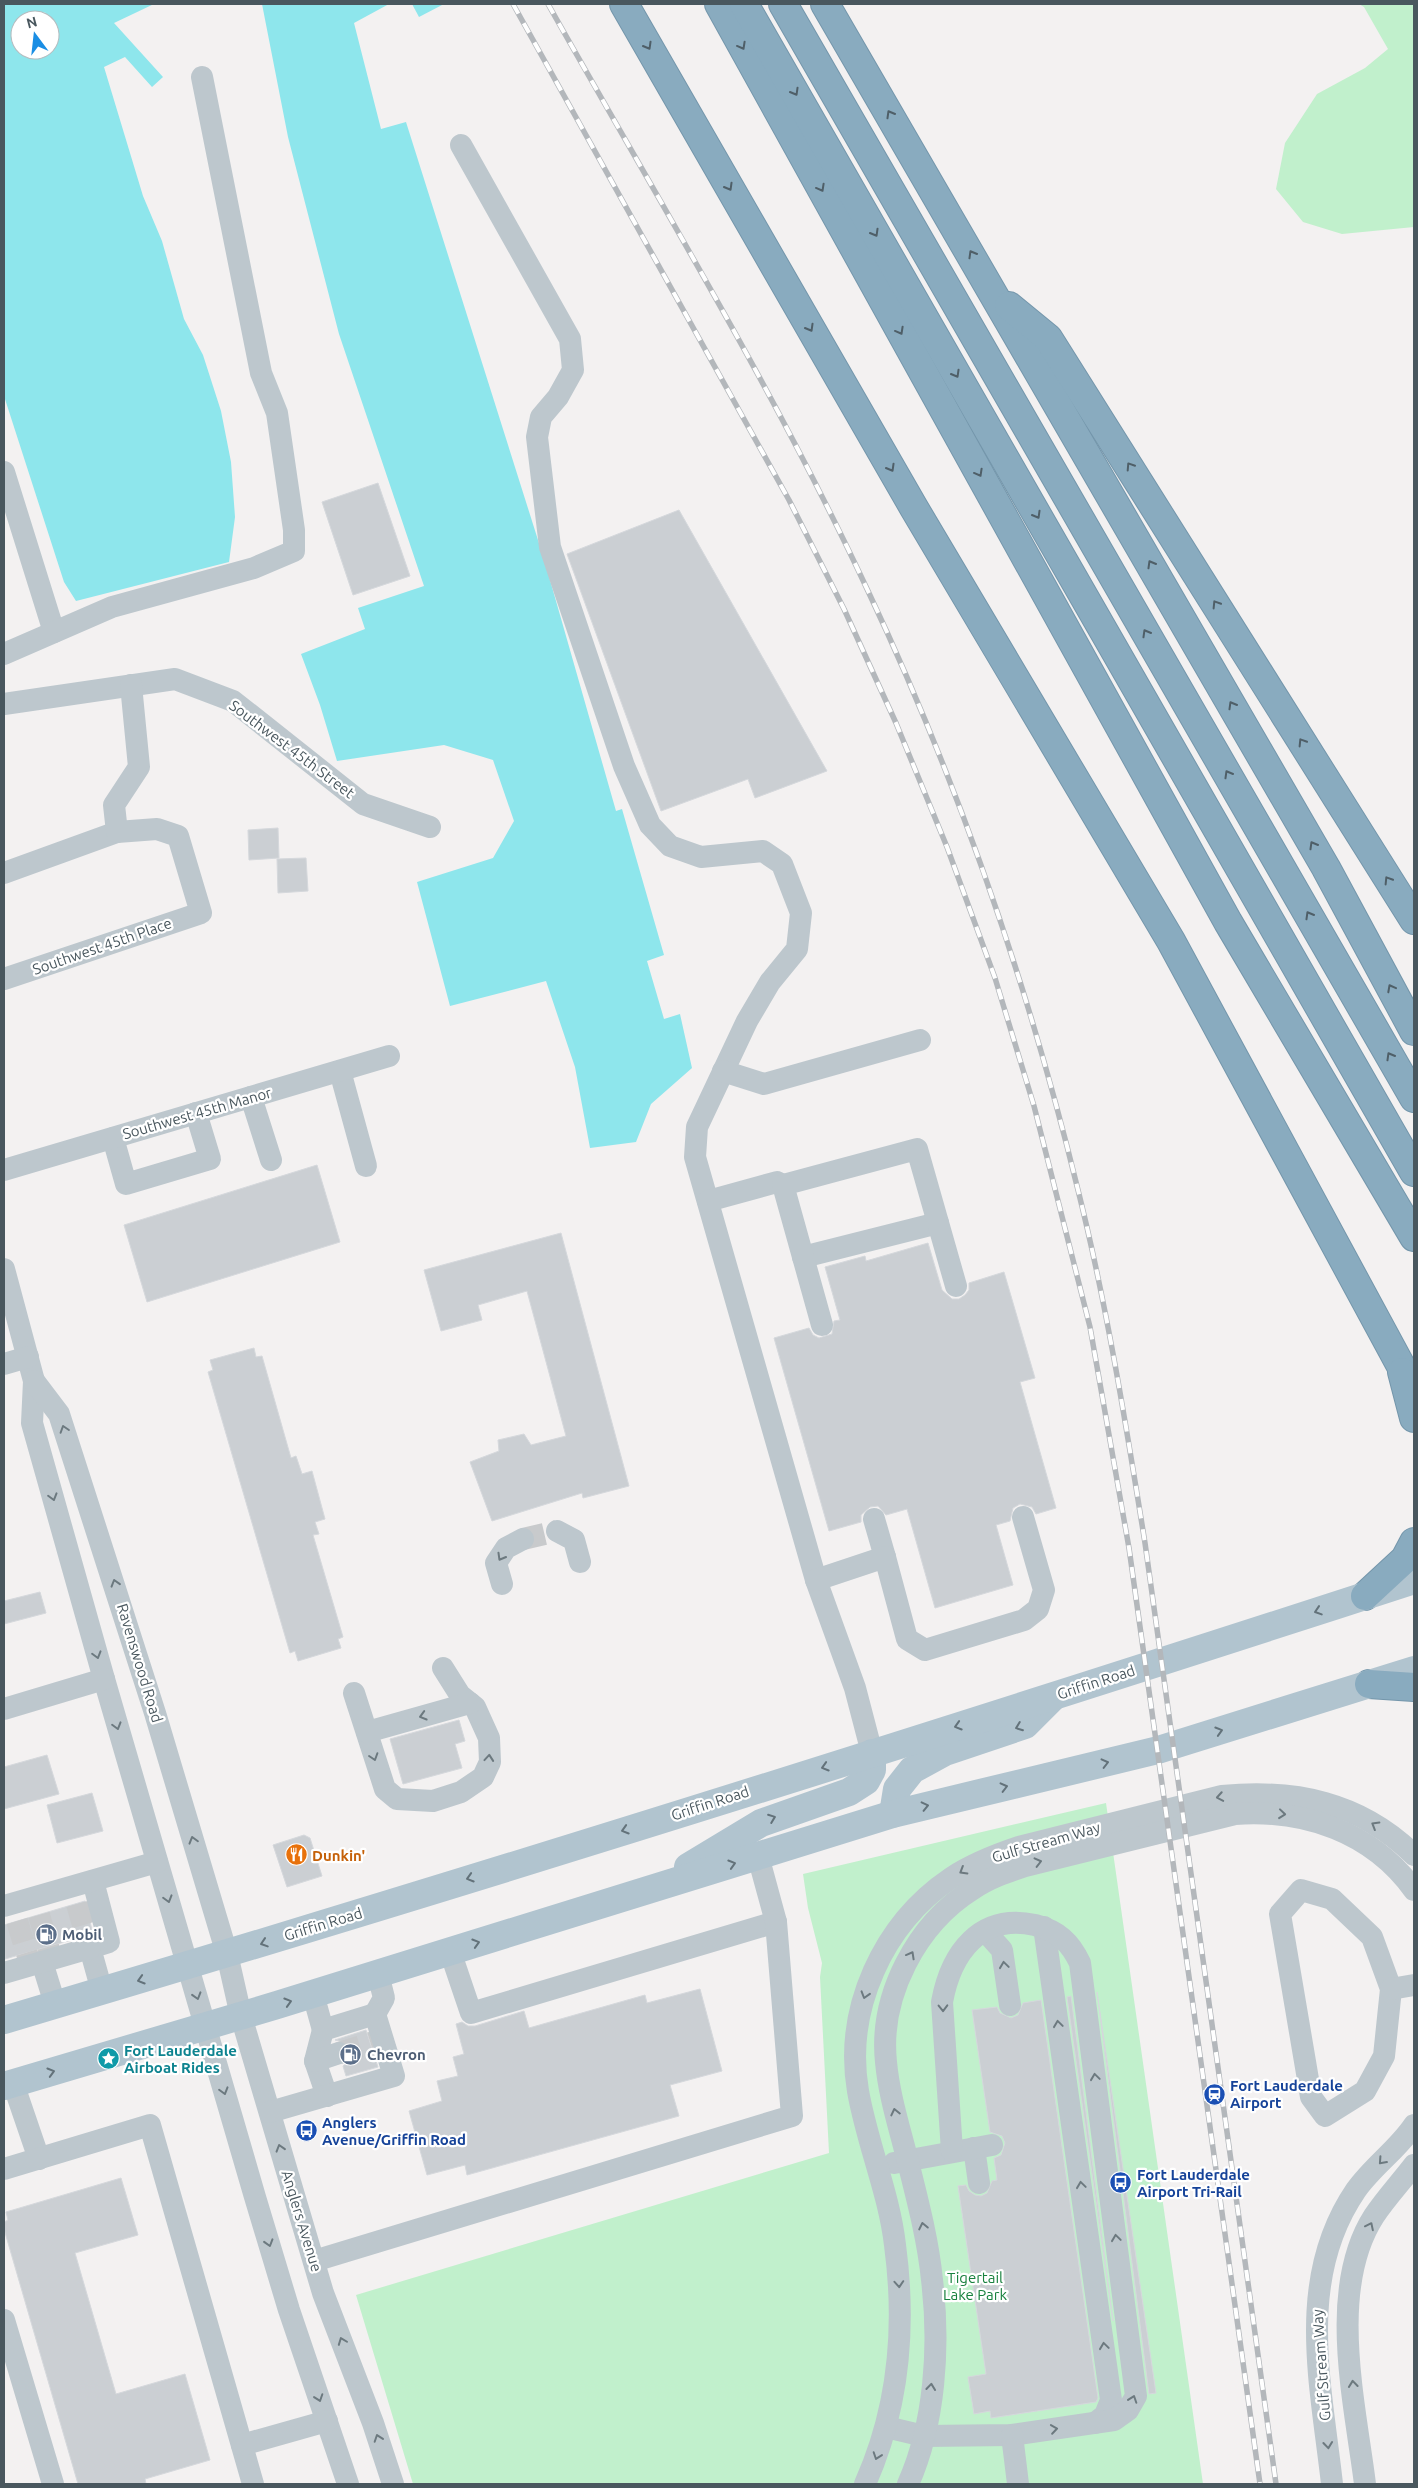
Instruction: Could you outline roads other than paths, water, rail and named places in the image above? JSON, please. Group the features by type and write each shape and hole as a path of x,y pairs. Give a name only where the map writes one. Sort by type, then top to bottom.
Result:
{"highway":[{"path":"624,4 909,499 1171,941 1414,1390"},
{"path":"719,4 1228,922 1414,1237"},
{"path":"744,4 1414,1172"},
{"path":"784,4 1414,1098"},
{"path":"825,4 997,296 1326,868 1414,1031"},
{"path":"997,296 1048,338 1414,920"},
{"path":"1398,1358 1414,1418"},
{"path":"1365,1596 1404,1559 1414,1542"},
{"path":"1369,1684 1414,1687"}],"main road":[{"name":"Griffin Road","path":"4,2018 227,1954 1055,1696 1414,1580"},
{"path":"8,2085 206,2027 893,1814 1158,1750 1414,1670"},
{"path":"893,1814 897,1788 912,1770 945,1752 1025,1726 1055,1696"},
{"path":"655,1888 761,1822 849,1792 866,1781 872,1770 872,1753"}],"street":[{"path":"4,654 112,607 254,568 294,552 294,530 277,413 261,373 202,76"},
{"path":"461,145 570,339 573,370 558,397 541,417 537,437 550,547 624,766 650,825 670,846 701,858 763,851 782,864 801,913 797,949 770,982 747,1021 697,1128 695,1157 816,1580 855,1688 872,1753"},
{"path":"4,472 54,632"},
{"name":"Southwest 45th Street","path":"4,704 175,679 233,701 363,804 430,828"},
{"path":"4,873 117,832 114,805 139,767 131,685"},
{"name":"Southwest 45th Place","path":"4,979 201,913 178,836 157,828 117,832"},
{"path":"723,1071 764,1084 920,1040"},
{"name":"Southwest 45th Manor","path":"4,1170 389,1056"},
{"path":"340,1071 366,1166"},
{"path":"251,1097 271,1160"},
{"path":"113,1138 126,1184 135,1182 210,1159 196,1113"},
{"path":"708,1201 777,1182 783,1185 917,1149 956,1286"},
{"path":"783,1185 822,1325"},
{"path":"803,1258 938,1224"},
{"name":"Ravenswood Road","path":"4,1269 34,1381 32,1423 188,1966"},
{"path":"4,1364 28,1357"},
{"name":"Ravenswood Road","path":"34,1381 60,1414 152,1704 227,1954"},
{"path":"874,1519 907,1639 924,1650 1024,1620 1038,1609 1044,1590 1023,1517"},
{"path":"557,1531 574,1540 580,1562"},
{"path":"502,1584 496,1563 506,1548 523,1539"},
{"path":"816,1580 885,1558"},
{"path":"354,1694 385,1789 397,1799 433,1801 461,1792 483,1777 490,1762 489,1738 475,1707 460,1695 443,1668"},
{"path":"4,1709 104,1679"},
{"path":"367,1732 470,1703"},
{"name":"Gulf Stream Way","path":"865,2484 886,2427 899,2362 900,2285 895,2242 864,2123 855,2062 859,2020 866,1990 887,1944 900,1925 932,1893 969,1867 1019,1847 1222,1796 1246,1794 1298,1796 1342,1806 1389,1834 1414,1855"},
{"name":"Gulf Stream Way","path":"908,2484 924,2436 934,2358 935,2320 927,2245 890,2091 885,2061 886,2027 897,1984 913,1950 928,1929 948,1908 972,1889 997,1876 1025,1866 1234,1814 1264,1812 1290,1815 1343,1831 1368,1845 1414,1890"},
{"path":"314,2261 792,2116 776,1922 758,1856"},
{"path":"11,1910 36,1906 157,1862"},
{"path":"4,1973 89,1945 109,1942 81,1890"},
{"path":"1301,1890 1332,1899 1372,1937 1391,1989 1384,2056 1365,2091 1324,2116 1311,2097 1280,1914 1301,1890"},
{"path":"886,2427 924,2436 1012,2435 1114,2420 1128,2410 1136,2396 1136,2384 1080,1963 1072,1947 1060,1934 1044,1927 1018,1921 993,1926 970,1941 954,1962 946,1980 942,2002 952,2151"},
{"path":"450,1952 471,2013 776,1922"},
{"path":"1044,1927 1111,2400 1104,2415 1095,2423"},
{"path":"985,1931 1002,1950 1010,2005"},
{"path":"89,1945 102,1991"},
{"name":"Anglers Avenue","path":"227,1954 241,2016 323,2293 373,2423 393,2484"},
{"path":"41,1960 55,2004"},
{"path":"188,1966 286,2301 348,2484"},
{"path":"323,2030 374,2014 384,1998 378,1974"},
{"path":"1391,1989 1414,1985"},
{"path":"313,1994 323,2030 315,2061 327,2096"},
{"path":"270,2112 394,2076 378,2040 374,2014"},
{"path":"315,2061 339,2054"},
{"path":"8,2085 39,2158"},
{"path":"4,2169 150,2124 253,2484"},
{"name":"Gulf Stream Way","path":"1332,2484 1322,2393 1316,2311 1319,2282 1326,2248 1339,2219 1357,2189 1414,2125"},
{"path":"876,2168 952,2151 983,2147 979,2183"},
{"name":"Gulf Stream Way","path":"1365,2484 1346,2318 1349,2282 1360,2246 1374,2216 1414,2165"},
{"path":"4,2320 53,2484"},
{"path":"242,2445 327,2421"},
{"path":"1012,2435 1018,2484"}],"water":[{"path":"4,4 154,4 114,23 163,77 152,87 125,57 104,67 143,196 162,241 184,319 203,355 221,411 231,462 235,517 229,562 76,601 64,582 4,396"},
{"path":"262,4 389,4 354,23 381,129 406,122 544,559 616,811 622,809 664,955 647,961 664,1019 680,1014 692,1068 651,1104 636,1142 590,1148 575,1067 546,981 450,1006 417,882 493,858 514,821 493,760 444,745 337,761 320,705 301,654 365,629 358,608 424,586 339,334 288,137"},
{"path":"412,4 444,4 419,17"}],"tunnel":[{"path":"523,1539 557,1531"},
{"path":"77,1904 88,1942"},
{"path":"39,1915 50,1953"},
{"path":"17,1921 29,1960"},
{"path":"339,2053 374,2042"}],"railway":[{"path":"513,4 789,500 844,609 896,723 947,847 995,978 1034,1106 1090,1327 1129,1548 1260,2484"},
{"path":"548,4 714,294 794,441 868,591 901,663 961,810 988,885 1037,1037 1088,1234 1107,1322 1131,1454 1276,2484"}],"place":[{"name":"Dunkin'","path":"296,1855"},
{"name":"Mobil","path":"46,1934"},
{"name":"Chevron","path":"351,2054"},
{"name":"Fort Lauderdale Airboat Rides","path":"108,2059"},
{"name":"Fort Lauderdale Airport","path":"1214,2094"},
{"name":"Anglers Avenue/Griffin Road","path":"306,2131"},
{"name":"Fort Lauderdale Airport Tri-Rail","path":"1121,2183"}],"park label":[{"name":"Tigertail Lake Park","path":"975,2286"}]}
